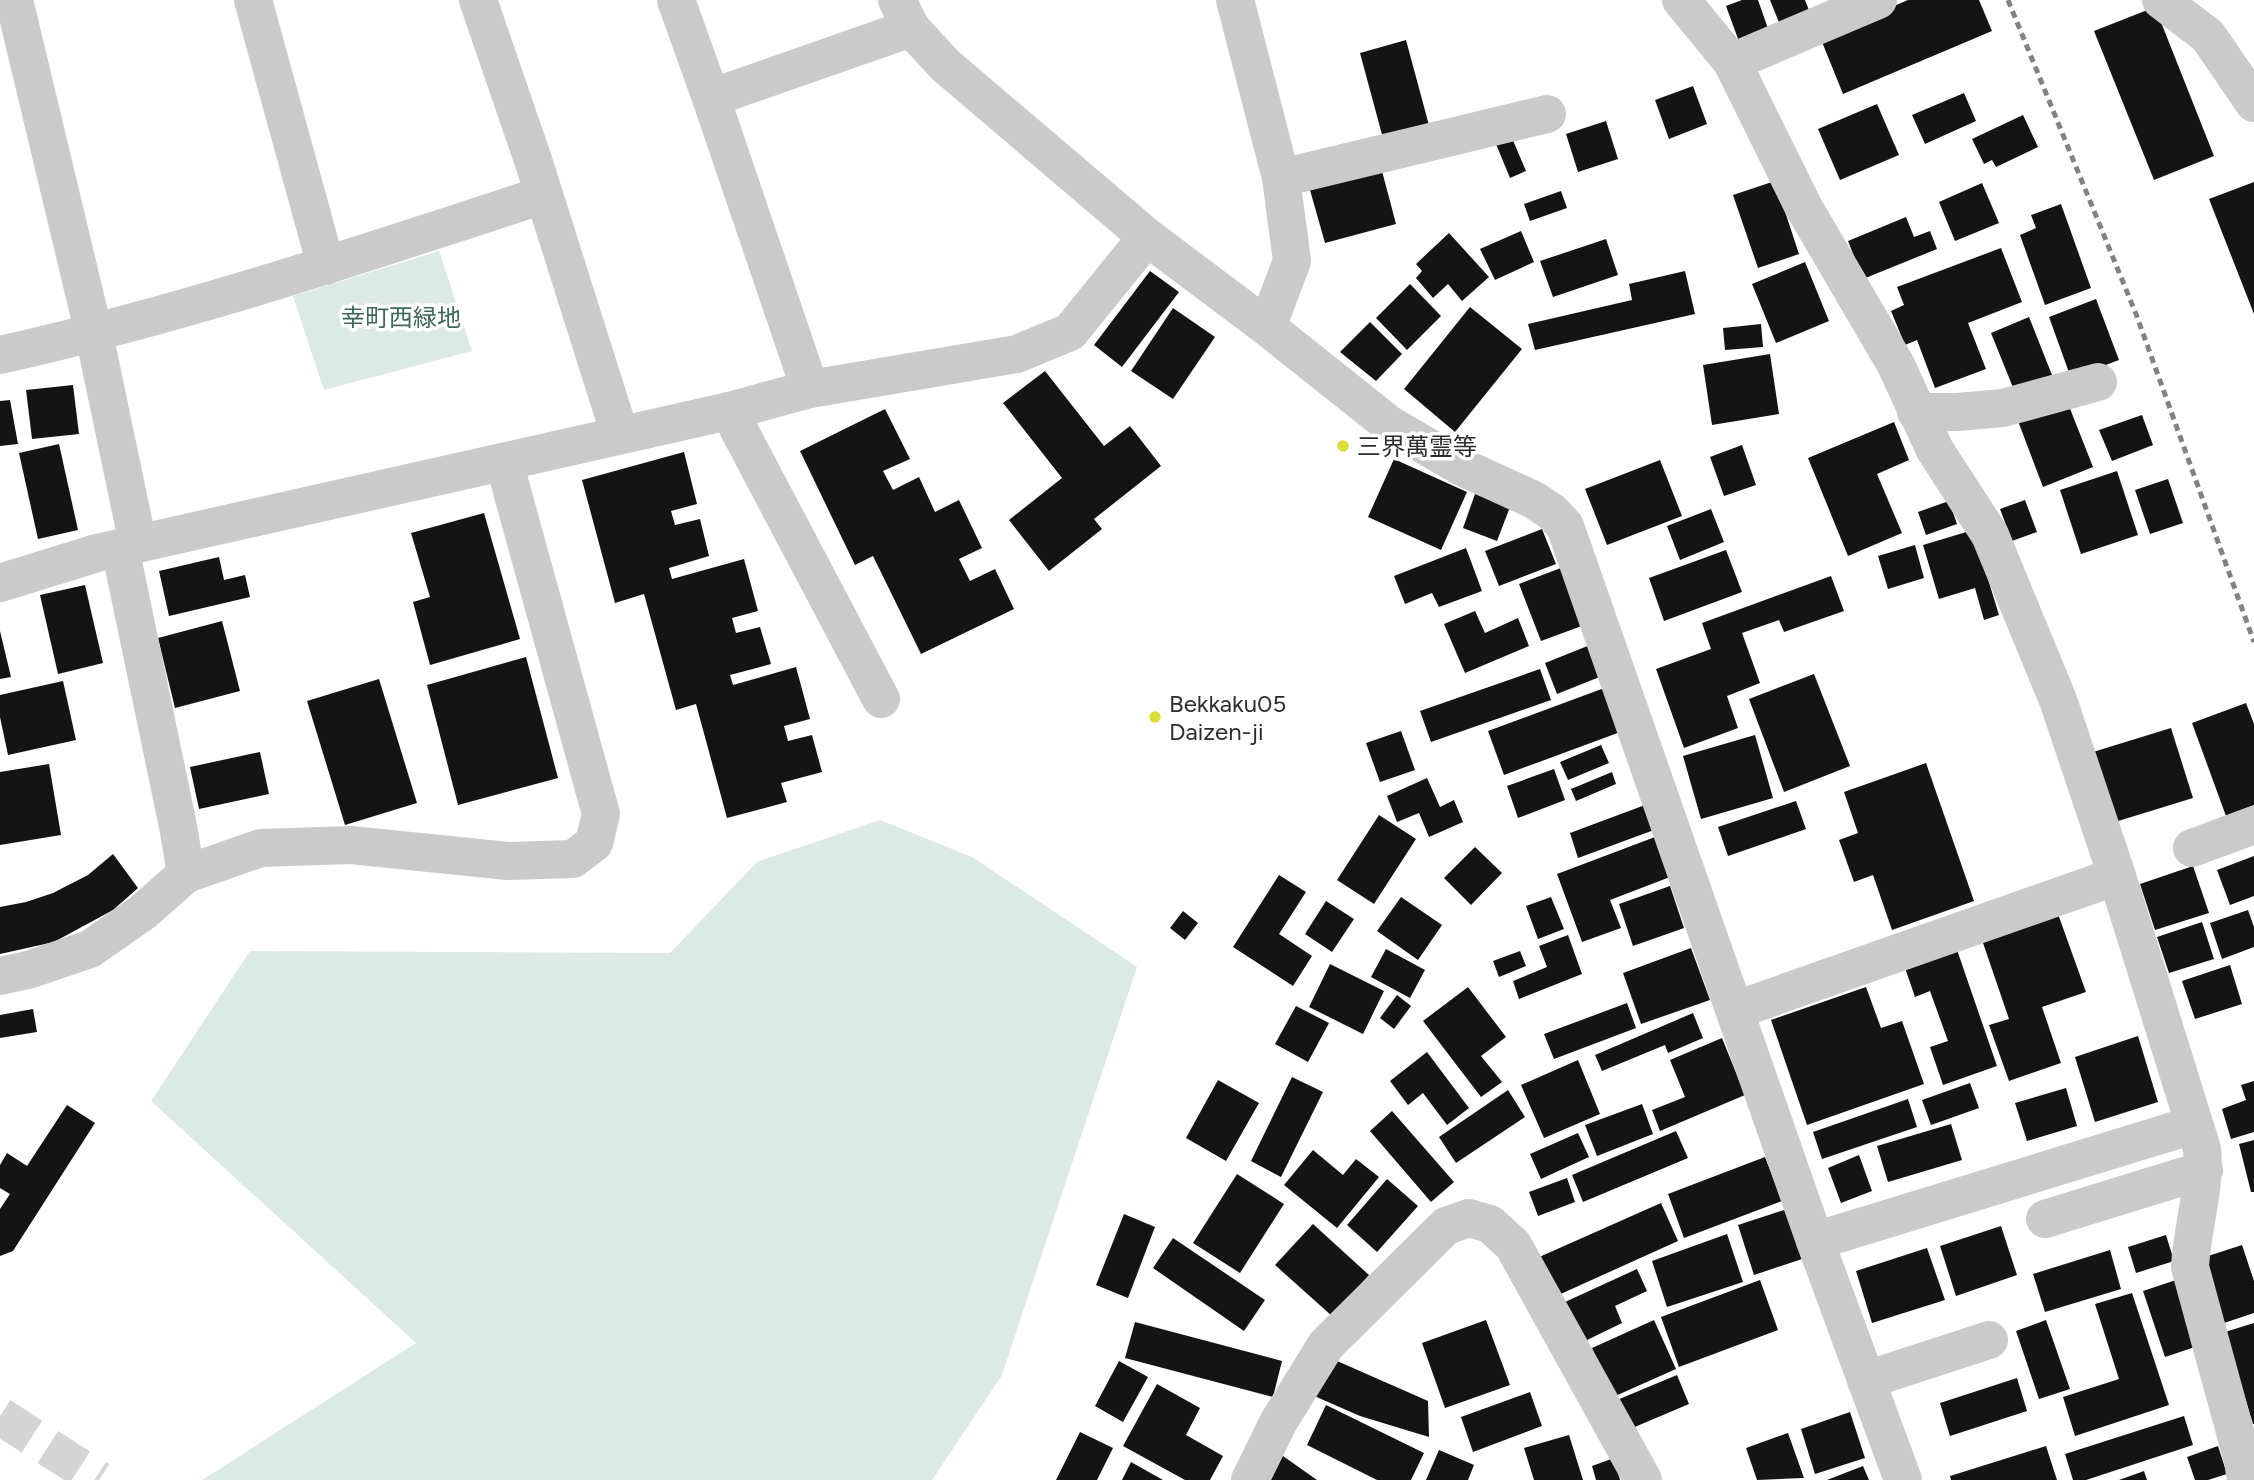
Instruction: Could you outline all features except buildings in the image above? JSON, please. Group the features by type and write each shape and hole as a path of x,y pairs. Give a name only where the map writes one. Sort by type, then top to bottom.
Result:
{"street":[{"path":"14,0 94,334 186,874"},
{"path":"253,0 326,266"},
{"path":"478,0 534,163 620,435"},
{"path":"676,0 712,98 810,389"},
{"path":"1235,0 1281,178 1292,261 1267,327"},
{"path":"1681,0 1732,62 1803,206 1896,365 1935,450 1990,535 2058,700 2117,876 2202,1149 2204,1170 2191,1240 2190,1267 2246,1480"},
{"path":"1732,62 1878,0"},
{"path":"2161,0 2208,36 2254,103"},
{"path":"712,98 904,14 945,65 1147,237 1267,327 1390,425 1462,467 1534,500 1552,512 1565,526 1815,1241 1903,1480"},
{"path":"1281,178 1547,114"},
{"path":"0,355 94,334 326,266 542,195"},
{"path":"0,583 129,546 729,411 810,389 1017,354 1070,332 1147,237"},
{"path":"1916,412 2003,408 2098,382"},
{"path":"729,411 881,699"},
{"path":"0,976 29,970 90,949 143,912 186,874 261,848 351,845 508,861 573,859 594,843 601,814 504,462"},
{"path":"2192,848 2254,825"},
{"path":"1736,1010 2117,876"},
{"path":"1815,1241 2193,1125"},
{"path":"2045,1219 2204,1170"},
{"path":"1250,1480 1279,1422 1326,1345 1446,1226 1469,1218 1490,1224 1513,1245 1643,1480"},
{"path":"1866,1380 1989,1340"}],"green space":[{"name":"幸町西緑地","path":"439,251 472,351 324,390 293,296"},
{"path":"880,820 972,857 1137,967 1002,1375 932,1480 202,1480 416,1343 151,1101 250,951 670,953 757,862"}],"tunnel":[{"path":"0,1416 99,1480"}],"railway":[{"path":"2008,0 2136,314 2254,642"}],"place":[{"name":"三界萬霊等","path":"1343,446"},
{"name":"Bekkaku05 Daizen-ji","path":"1155,717"}]}
